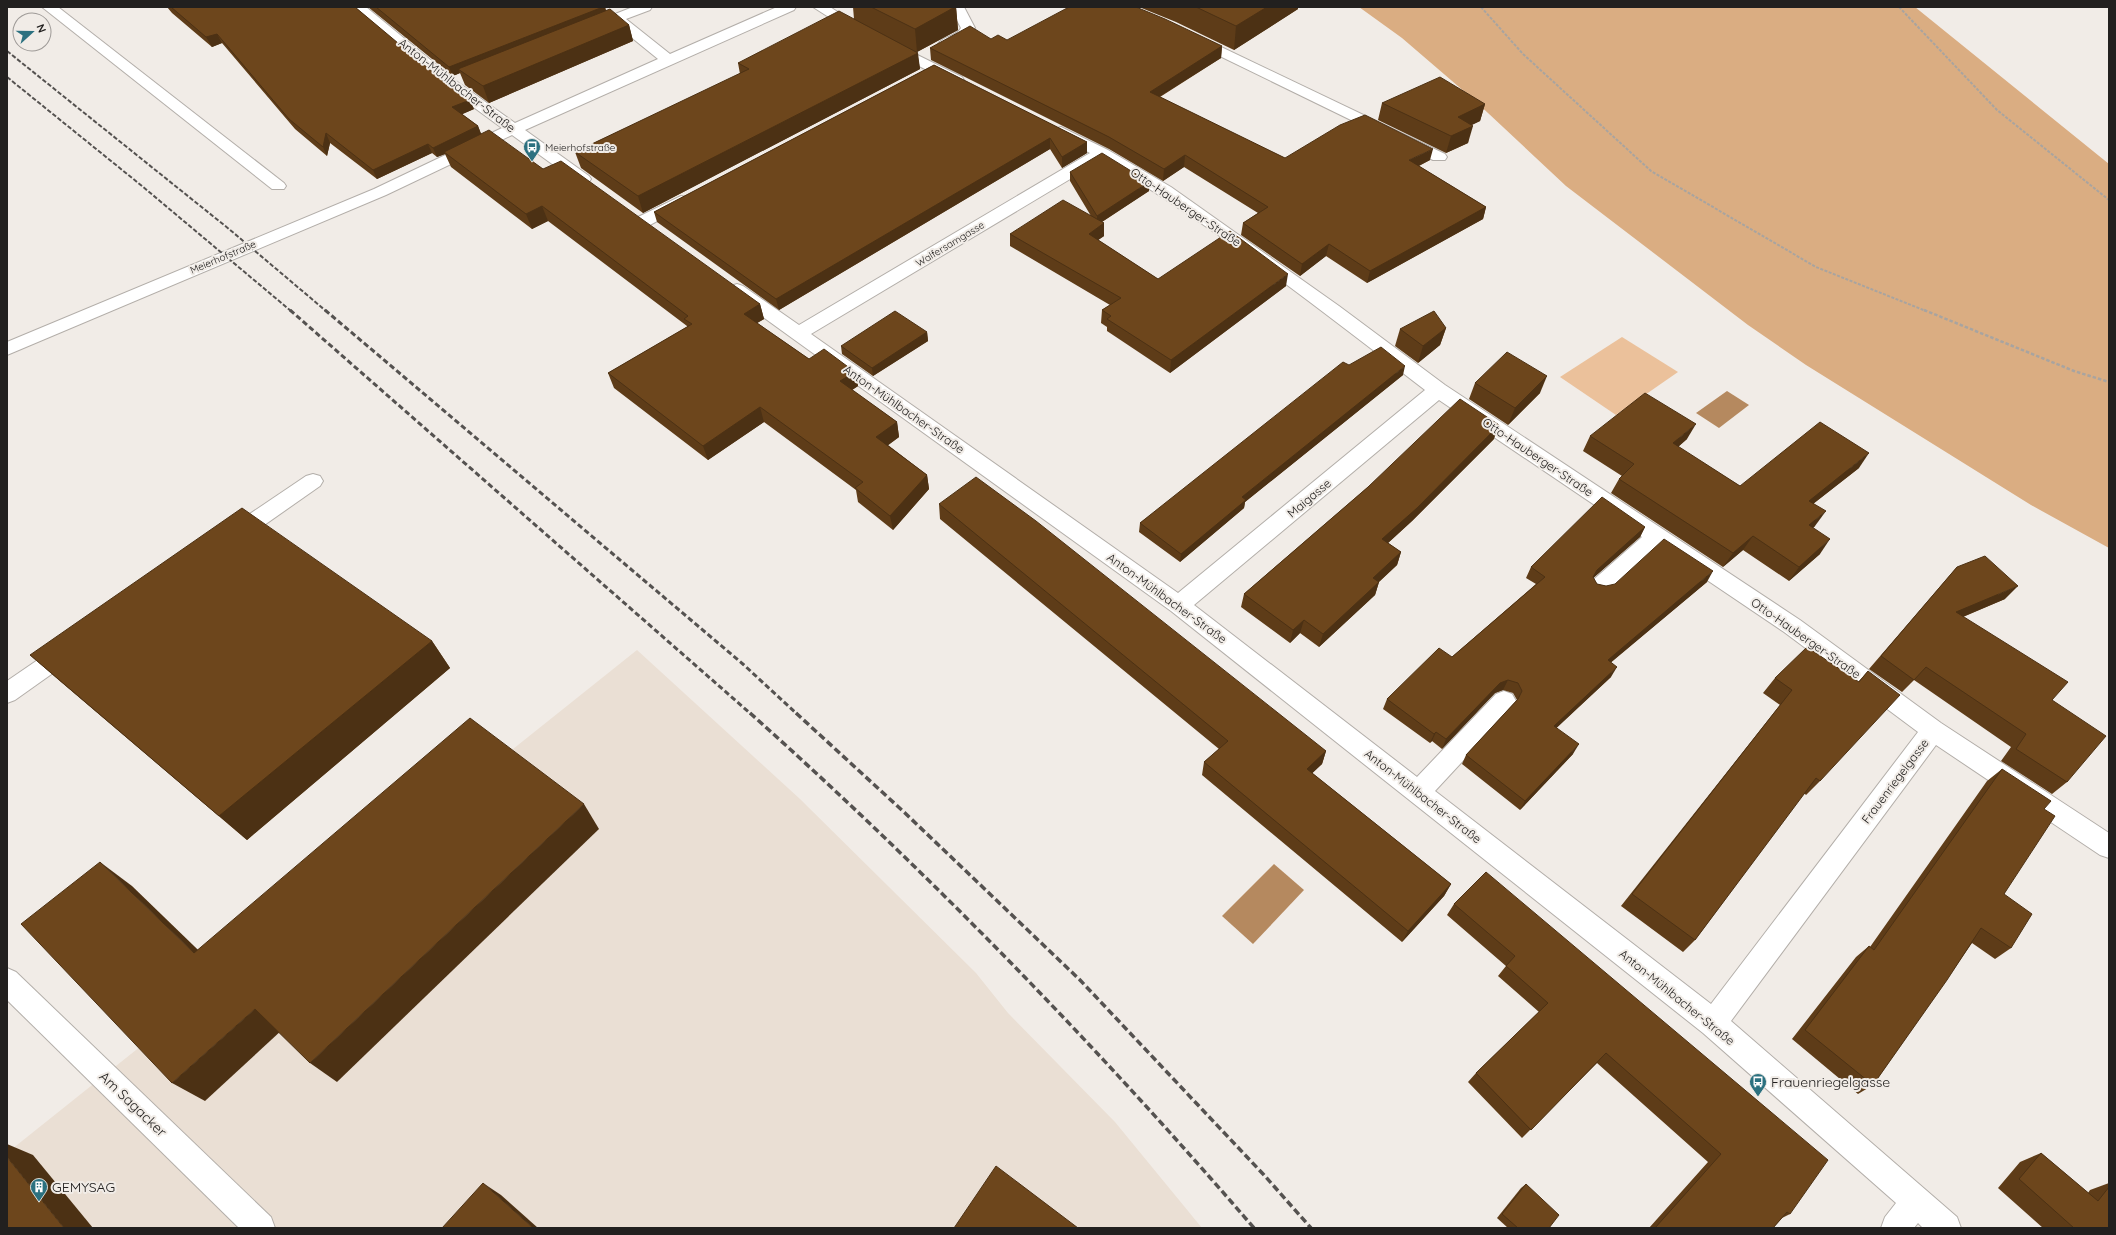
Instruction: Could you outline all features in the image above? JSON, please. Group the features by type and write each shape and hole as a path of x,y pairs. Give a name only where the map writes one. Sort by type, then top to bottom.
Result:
{"street":[{"path":"49,7 278,186"},
{"name":"Anton-Mühlbacher-Straße","path":"357,7 451,84 598,190"},
{"path":"580,33 645,7"},
{"name":"Meierhofstraße","path":"7,349 380,192 513,129 789,7"},
{"path":"820,7 923,68 976,90"},
{"path":"923,68 964,35 968,28 957,7"},
{"path":"616,18 669,61"},
{"path":"1183,33 1439,157"},
{"path":"451,84 465,79"},
{"name":"Otto-Hauberger-Straße","path":"1046,125 1102,153 1165,190 1333,310 1438,390 1656,537 1792,626 1933,730 2109,847"},
{"name":"Walfersamgasse","path":"798,334 1102,153"},
{"path":"642,222 698,193"},
{"path":"624,208 662,236"},
{"name":"Anton-Mühlbacher-Straße","path":"720,278 1179,605 1712,1023 1946,1228"},
{"name":"Maigasse","path":"1179,605 1438,390"},
{"path":"216,549 313,481"},
{"path":"1600,587 1656,537"},
{"path":"7,693 85,639"},
{"path":"1419,792 1504,701"},
{"name":"Frauenriegelgasse","path":"1712,1023 1933,730"},
{"name":"Am Sagacker","path":"7,981 260,1228"},
{"path":"1896,1228 1915,1202"}],"path":[{"path":"1481,7 1523,54 1651,171 1816,267 2074,371 2109,382"},
{"path":"1899,7 1997,110 2109,200"}],"shaded area":[{"path":"1359,7 1915,7 2109,164 2109,548 2031,505 1806,365 1748,325 1566,186 1473,99 1402,38"},
{"path":"1622,337 1678,372 1616,415 1560,377"},
{"path":"1727,391 1749,405 1719,428 1696,413"},
{"path":"637,650 800,799 976,973 1008,1013 1115,1122 1202,1228 7,1228 7,1153"},
{"path":"1274,864 1304,890 1253,944 1222,916"}],"building":[{"path":"171,7 355,7 441,79 470,100 452,107 478,126 433,148 428,144 373,170 326,133 323,147 289,119 217,34 206,37"},
{"path":"376,7 603,7 449,67"},
{"path":"871,7 955,7 915,29"},
{"path":"1069,7 1136,7 1222,46 1150,92 1285,158 1340,125 1365,115 1433,149 1409,160 1486,207 1370,271 1329,244 1302,264 1243,223 1268,207 1185,155 1164,169 1109,137 930,48 970,26 991,39 998,35 1007,40"},
{"path":"1196,7 1267,7 1236,26"},
{"path":"610,9 629,25 483,86 458,69"},
{"path":"839,11 918,53 638,196 575,152 749,69 738,63"},
{"path":"934,65 1087,142 1062,157 1050,138 776,299 654,212"},
{"path":"1440,77 1485,104 1458,117 1473,126 1451,136 1382,103"},
{"path":"489,130 543,169 561,161 760,304 744,314 809,359 824,349 855,372 840,381 897,422 876,437 927,475 890,516 855,488 863,482 760,407 703,446 608,373 692,324 684,319 688,316 542,206 526,214 444,152"},
{"path":"1102,153 1149,182 1097,216 1070,172"},
{"path":"1063,200 1104,223 1089,234 1158,279 1230,231 1288,274 1171,360 1107,319 1111,316 1102,310 1121,298 1010,234"},
{"path":"895,311 927,332 872,368 841,346"},
{"path":"1434,311 1446,328 1423,346 1400,329"},
{"path":"1381,347 1405,366 1242,497 1246,500 1181,554 1140,523 1343,362 1349,365"},
{"path":"1507,352 1547,376 1515,408 1475,383"},
{"path":"1645,393 1696,424 1673,443 1740,486 1820,422 1869,453 1809,501 1826,511 1809,525 1830,539 1799,567 1753,536 1733,553 1619,479 1634,464 1590,436"},
{"path":"1460,399 1499,425 1417,508 1382,539 1401,552 1373,578 1379,582 1323,634 1304,620 1293,630 1244,594 1368,487"},
{"path":"976,477 1036,521 1326,751 1307,769 1451,884 1408,931 1204,762 1228,741 939,504"},
{"path":"1602,497 1645,527 1597,570 1593,577 1597,584 1606,586 1615,584 1664,539 1713,571 1608,660 1617,667 1554,726 1579,744 1525,801 1466,755 1518,699 1522,691 1518,683 1508,680 1500,683 1446,739 1436,732 1434,734 1387,699 1439,648 1452,657 1545,577 1531,567"},
{"path":"242,508 432,641 219,816 30,655"},
{"path":"1985,556 2018,586 1956,612 2068,682 2052,700 2106,736 2067,782 2016,749 2026,734 1926,667 1914,680 1881,656 1957,567"},
{"path":"1807,647 1859,682 1868,671 1900,695 1820,781 1816,778 1695,940 1632,894 1792,690 1775,678"},
{"path":"470,718 584,804 310,1063 255,1009 172,1083 21,924 100,862 194,953"},
{"path":"2002,769 2051,801 2044,809 2055,816 2004,894 2032,914 2011,948 1981,928 1947,980 1873,1085 1805,1030 1869,946 1874,950"},
{"path":"1486,872 1828,1160 1790,1214 1787,1212 1773,1228 1655,1228 1721,1154 1606,1053 1531,1130 1476,1073 1548,1003 1506,966 1515,956 1454,904"},
{"path":"2041,1153 2098,1201 2109,1187 2109,1228 2074,1228 2019,1179"},
{"path":"7,1157 64,1228 7,1228"},
{"path":"996,1166 1078,1228 954,1228"},
{"path":"483,1183 533,1228 442,1228"},
{"path":"1526,1184 1559,1215 1549,1228 1518,1228 1502,1214"}],"railway":[{"path":"7,51 229,229 326,311"},
{"path":"7,77 142,186 291,311"},
{"path":"290,310 751,714"},
{"path":"325,310 744,665 797,714"},
{"path":"750,713 882,835 1010,962 1134,1093 1254,1228"},
{"path":"796,713 905,813 1080,980 1264,1175 1311,1228"}],"place":[{"name":"Meierhofstraße","path":"532,162"},
{"name":"Frauenriegelgasse","path":"1758,1097"},
{"name":"GEMYSAG","path":"39,1202"}]}
